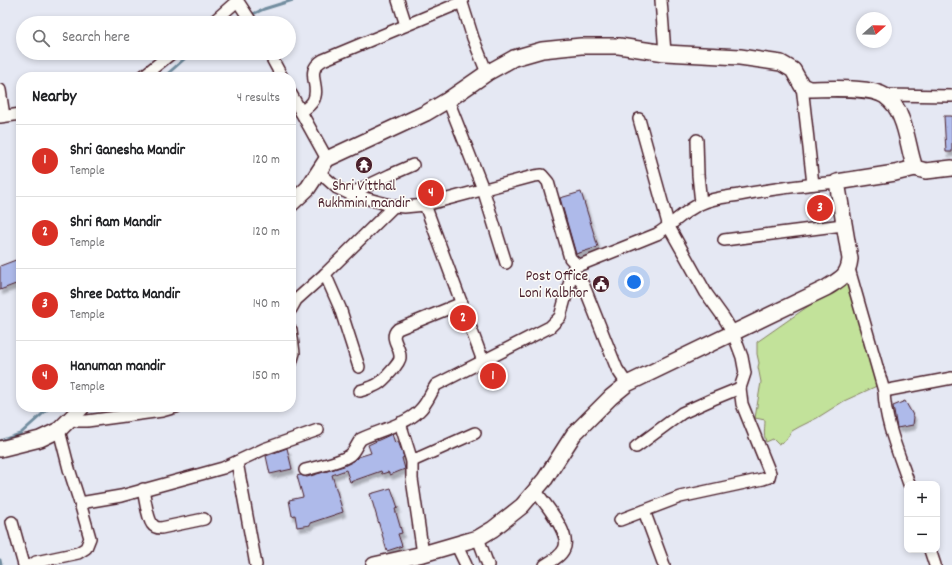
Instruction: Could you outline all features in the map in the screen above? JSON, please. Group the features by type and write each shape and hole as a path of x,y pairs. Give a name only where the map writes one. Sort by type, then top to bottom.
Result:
{"street":[{"path":"398,0 406,25"},
{"path":"661,0 665,53"},
{"path":"301,112 314,100 313,72 316,64 461,1 473,38 487,73"},
{"path":"222,16 239,4 247,16"},
{"path":"296,199 308,188 323,165 426,113 487,73 514,58 542,50 581,46 619,46 665,53 740,57 781,63 793,70 802,86 813,184"},
{"path":"148,72 163,60"},
{"path":"273,60 279,72"},
{"path":"802,86 809,89 866,90 884,95 952,96"},
{"path":"0,90 2,117 16,115"},
{"path":"884,95 894,104 902,118 915,168"},
{"path":"448,100 483,189 506,262"},
{"path":"296,103 323,165 337,188 350,194 394,206 404,207 425,205 542,175 548,182 570,258 584,286 617,369 627,384"},
{"path":"620,520 680,497 733,487 768,477 770,473 742,404 740,388 745,373 742,357 732,333 706,293 669,227 639,119"},
{"path":"697,140 698,175 701,203"},
{"path":"350,194 390,174 414,165"},
{"path":"574,267 657,234 669,227 691,209 701,203 714,199 754,192 896,173 915,168 926,171 952,168"},
{"path":"837,182 843,225 850,259 849,269 884,391 884,403 888,421 908,481"},
{"path":"425,205 483,361"},
{"path":"296,300 325,274 394,206"},
{"path":"724,240 843,225"},
{"path":"304,470 351,455 356,444 361,439 400,423 418,413 426,403 436,385 542,332 556,322 560,317 574,267"},
{"path":"374,565 423,554 478,538 493,529 522,506 545,479 574,434 611,397 627,384 826,288 842,278 849,269"},
{"path":"325,274 340,308 359,368"},
{"path":"360,391 377,385 399,362 400,354 393,336 398,329 462,303"},
{"path":"884,391 952,378"},
{"path":"636,446 682,412 712,398 740,388"},
{"path":"0,450 40,439 59,430 77,412"},
{"path":"70,418 77,421 87,421 148,412"},
{"path":"400,423 412,461 412,478 423,554"},
{"path":"32,565 36,562 78,553 86,548 90,538 59,430"},
{"path":"80,503 121,496 223,468 264,449 318,430"},
{"path":"412,461 475,433"},
{"path":"237,462 256,565"},
{"path":"143,490 152,525 156,528 204,519"},
{"path":"535,490 564,533 567,544 564,551 546,565"},
{"path":"644,511 664,565"},
{"path":"12,522 24,565"},
{"path":"478,538 488,565"},
{"path":"456,544 466,565"},
{"path":"931,553 935,565"}],"green space":[{"path":"846,282 852,285 881,384 844,401 817,418 792,431 785,441 778,444 773,439 766,442 764,433 765,420 755,418 761,382 758,367 757,342 830,291"}],"building":[{"path":"944,116 952,116 952,152 946,152"},
{"path":"581,192 598,247 576,254 560,198"},
{"path":"16,260 16,284 0,290 0,266"},
{"path":"905,401 914,417 913,425 897,428 893,406"},
{"path":"392,434 395,443 398,441 404,457 402,458 405,469 390,475 388,472 382,474 381,471 350,482 346,470 332,475 343,512 310,523 310,525 297,527 295,515 292,516 289,500 303,497 297,476 300,475 307,477 344,466 354,461 358,457 371,453 368,445"},
{"path":"287,448 292,469 270,474 266,456"},
{"path":"391,488 398,508 395,509 402,533 398,534 402,546 387,551 370,494"}],"waterway":[{"path":"248,16 264,9 293,0"},
{"path":"170,72 183,60"},
{"path":"0,441 20,434 44,412"},
{"path":"0,560 1,565"}],"place":[{"name":"Shri Vitthal Rukhmini mandir","path":"364,165"},
{"name":"Hanuman mandir","path":"431,193"},
{"name":"Shree Datta Mandir","path":"820,208"},
{"name":"Post Office Loni Kalbhor","path":"601,284"},
{"name":"Shri Ram Mandir","path":"463,318"},
{"name":"Shri Ganesha Mandir","path":"493,376"}]}
